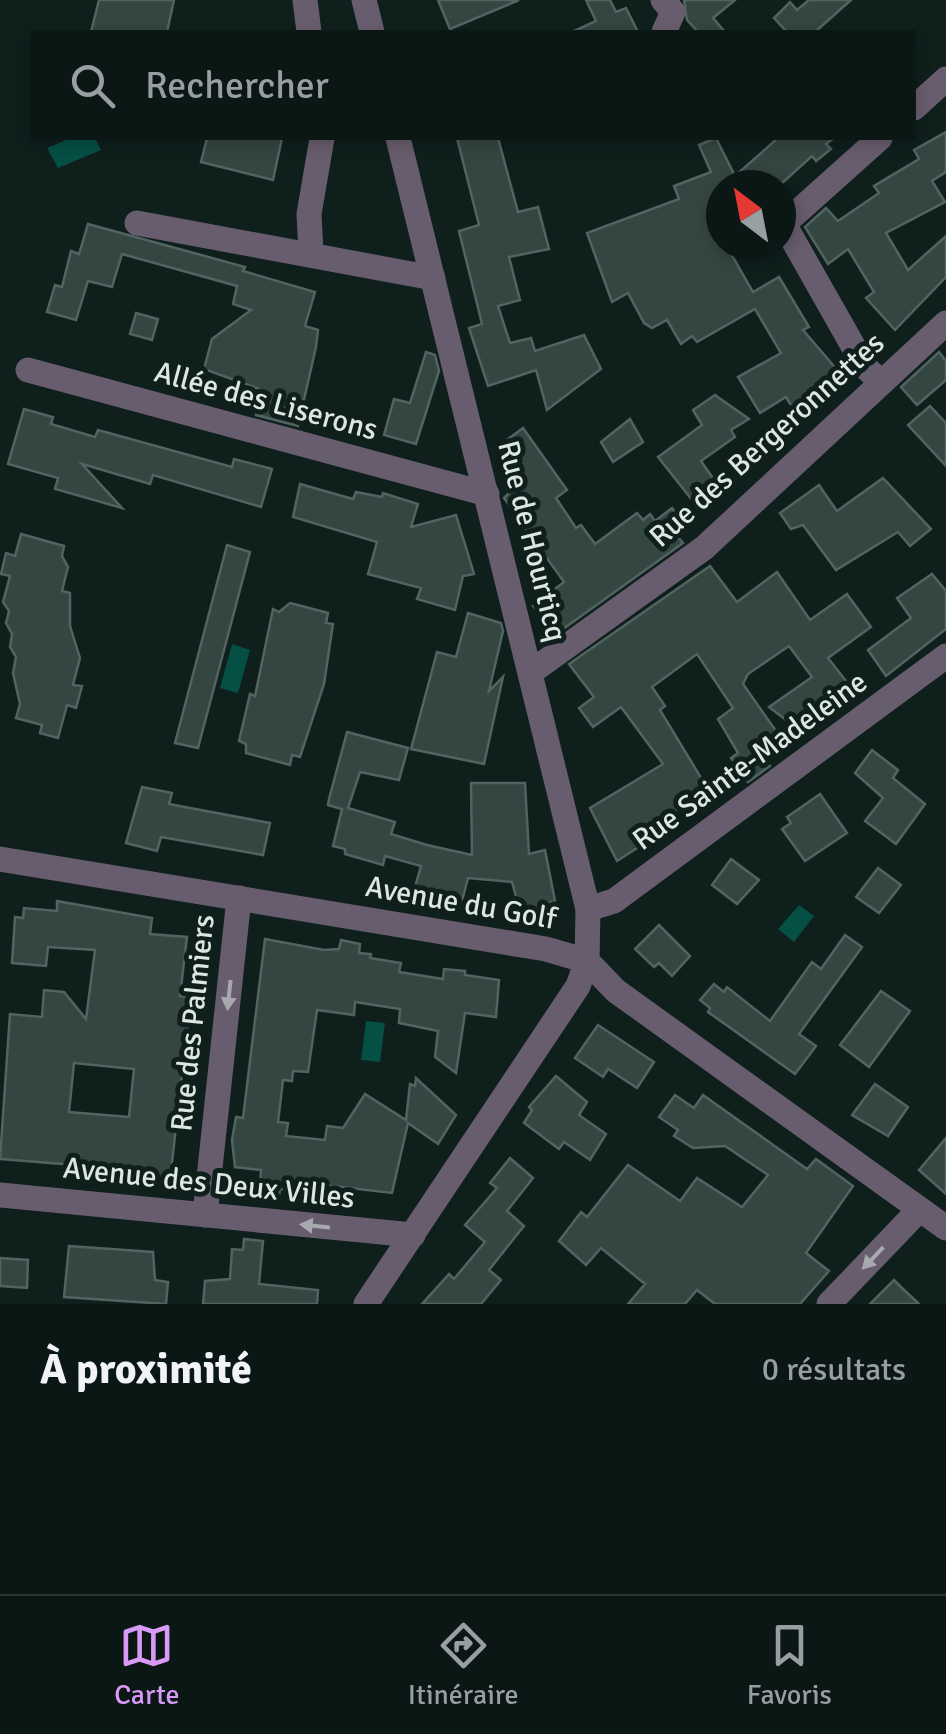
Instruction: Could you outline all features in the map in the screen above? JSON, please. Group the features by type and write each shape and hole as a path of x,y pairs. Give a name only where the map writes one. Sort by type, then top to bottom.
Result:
{"street":[{"path":"305,0 309,30"},
{"path":"364,0 372,30"},
{"path":"663,0 673,12 665,30"},
{"path":"916,106 946,79"},
{"path":"311,253 309,214 322,140"},
{"name":"Rue de Hourticq","path":"398,140 588,909 586,961"},
{"path":"878,140 784,224 865,367 881,382"},
{"path":"137,223 433,278"},
{"name":"Rue des Bergeronnettes","path":"531,672 704,548 946,322"},
{"name":"Allée des Liserons","path":"28,370 487,494"},
{"name":"Rue Sainte-Madeleine","path":"588,909 614,902 946,656"},
{"name":"Avenue du Golf","path":"0,859 546,949 586,961 616,990 946,1228"},
{"name":"Rue des Palmiers","path":"205,1215 240,898"},
{"path":"366,1304 578,986 586,961"},
{"name":"Avenue des Deux Villes","path":"0,1195 412,1235"},
{"path":"829,1304 918,1211"}],"shaded area":[{"path":"66,140 96,140 101,150 58,168 47,148"},
{"path":"232,644 250,650 238,693 220,688"},
{"path":"799,905 814,916 794,942 778,929"},
{"path":"366,1021 385,1023 380,1062 361,1060"}],"building":[{"path":"99,0 174,0 167,30 92,30"},
{"path":"438,0 519,0 450,29"},
{"path":"586,0 610,0 616,12 626,8 637,30 576,30 596,21"},
{"path":"684,0 735,0 713,18 723,30 696,30 687,20"},
{"path":"809,0 851,0 817,30 785,30 774,18 790,2 797,10"},
{"path":"946,132 946,172 932,181 945,202 886,233 908,270 946,236 946,277 895,330 866,298 874,292 848,249 828,264 805,227 826,208 838,221 879,193 874,186 919,159 914,150"},
{"path":"206,140 282,140 273,180 201,162"},
{"path":"458,140 499,140 518,212 538,207 549,249 509,257 520,300 498,306 510,343 531,338 535,351 584,335 601,369 547,410 536,370 488,386 469,328 482,324 459,231 479,225"},
{"path":"717,140 732,170 710,170 699,145"},
{"path":"776,140 831,140 826,144 831,149 816,161 812,156 796,170 742,170"},
{"path":"706,174 706,260 735,260 753,292 779,277 809,327 803,330 845,379 799,418 786,397 760,413 738,377 781,353 755,309 697,342 692,336 681,344 667,320 652,328 644,323 628,293 612,302 587,233 679,199 674,186"},
{"path":"88,224 245,267 243,271 315,292 305,326 318,330 316,347 298,426 256,415 262,390 204,369 212,339 251,310 233,304 237,286 122,254 112,287 88,281 76,320 47,312 55,285 62,287 71,251 79,254"},
{"path":"136,313 158,319 152,340 130,334"},
{"path":"426,352 435,355 439,371 416,444 384,435 394,399 410,403"},
{"path":"939,352 946,361 946,380 917,405 901,387"},
{"path":"715,395 749,419 731,430 735,437 701,461 715,481 692,500 658,457 702,425 693,410"},
{"path":"930,406 946,423 946,466 908,425"},
{"path":"24,409 53,417 51,424 95,437 98,430 232,467 234,459 272,469 261,507 153,475 150,484 82,464 122,508 55,489 58,478 8,464"},
{"path":"630,419 643,442 613,462 601,442"},
{"path":"523,428 567,490 556,498 576,528 581,525 595,544 637,513 643,520 650,514 655,521 672,508 687,529 678,537 683,543 556,634 533,606 564,582 504,498 520,482 496,448"},
{"path":"883,478 931,529 910,546 898,532 836,570 803,525 791,529 780,513 819,485 837,511"},
{"path":"300,484 353,499 356,492 382,497 383,493 418,504 411,527 456,515 474,574 463,576 455,610 417,599 421,588 368,574 377,542 293,517"},
{"path":"21,534 64,546 62,556 68,567 62,591 70,593 70,626 80,658 73,685 82,686 76,708 67,705 58,738 40,733 42,725 16,718 20,704 13,673 16,657 6,623 9,611 3,602 10,576 1,574 6,553 15,556"},
{"path":"227,545 250,552 198,748 175,743"},
{"path":"710,566 737,602 777,572 810,620 847,594 871,627 828,658 857,695 817,727 812,720 799,730 769,707 812,677 789,646 748,674 743,684 783,741 763,755 770,766 748,782 731,758 738,753 718,719 733,708 697,654 652,687 665,706 660,710 709,791 635,835 642,845 617,861 590,808 663,764 621,707 593,727 579,708 594,697 569,664"},
{"path":"932,574 946,591 946,629 886,676 868,650 911,618 897,598"},
{"path":"290,603 328,613 326,623 333,624 324,684 300,757 292,755 290,765 246,753 246,744 239,741 250,694 255,696 273,609 279,612"},
{"path":"468,613 501,623 503,631 489,691 503,677 484,764 411,749 437,652 456,657"},
{"path":"347,732 408,748 399,780 360,772 348,808 395,822 391,834 427,845 472,855 471,783 525,783 529,854 545,850 555,901 520,912 512,882 468,878 461,905 414,891 421,866 385,856 383,865 345,854 345,849 333,846 342,809 328,805"},
{"path":"872,750 898,770 893,778 925,804 896,844 865,821 883,798 855,773"},
{"path":"142,787 172,793 169,804 270,823 263,855 161,837 157,851 126,843"},
{"path":"820,794 847,833 805,861 782,829 791,823 787,817"},
{"path":"731,859 759,880 737,904 712,885"},
{"path":"878,868 901,885 879,913 856,897"},
{"path":"57,901 152,918 150,934 187,937 180,996 187,997 185,1012 189,1013 170,1180 124,1174 124,1169 0,1159 10,1014 42,1017 44,990 64,992 86,1019 95,950 48,947 46,966 12,963 15,917 23,918 24,908 57,911","holes":["74,1063 134,1069 129,1117 69,1112"]},
{"path":"659,925 690,956 672,976 659,963 654,967 635,949"},
{"path":"845,935 862,947 799,1034 816,1046 795,1074 708,1012 710,1008 700,1000 714,984 724,992 727,987 770,1021 812,962 821,969"},
{"path":"265,939 324,950 339,949 341,940 360,944 359,953 371,954 370,958 401,963 399,972 443,979 444,969 499,980 496,1017 465,1013 456,1073 435,1057 438,1031 399,1023 400,1009 355,1002 354,1015 317,1010 308,1072 293,1071 292,1081 283,1080 278,1122 288,1123 286,1136 325,1140 327,1126 343,1128 365,1094 406,1120 410,1084 415,1086 416,1078 456,1115 438,1144 408,1123 392,1193 323,1185 322,1191 280,1189 278,1201 259,1200 261,1170 235,1167 232,1140 236,1117 243,1118"},
{"path":"881,991 910,1011 869,1067 840,1045"},
{"path":"598,1025 654,1062 637,1088 608,1069 603,1077 575,1058"},
{"path":"556,1076 587,1102 579,1115 606,1134 590,1160 564,1142 559,1149 524,1123 532,1110 529,1107"},
{"path":"875,1084 908,1107 888,1136 852,1115"},
{"path":"675,1095 694,1108 703,1095 807,1169 816,1159 853,1186 806,1253 829,1271 800,1304 715,1304 697,1290 685,1304 628,1304 645,1284 601,1248 586,1265 559,1241 581,1212 587,1217 628,1165 680,1201 697,1178 742,1207 768,1175 725,1146 693,1148 674,1136 678,1130 659,1117"},
{"path":"946,1138 946,1194 919,1170"},
{"path":"510,1158 533,1178 507,1211 524,1226 489,1270 501,1280 481,1304 422,1304 449,1274 454,1279 485,1242 465,1225 497,1188 490,1183"},
{"path":"244,1239 263,1241 259,1284 318,1290 317,1304 203,1304 205,1281 230,1279 232,1249 243,1250"},
{"path":"69,1246 153,1252 155,1280 168,1282 166,1304 64,1297"},
{"path":"0,1258 28,1260 27,1288 0,1286"},
{"path":"894,1280 901,1287 919,1304 870,1304"}]}
